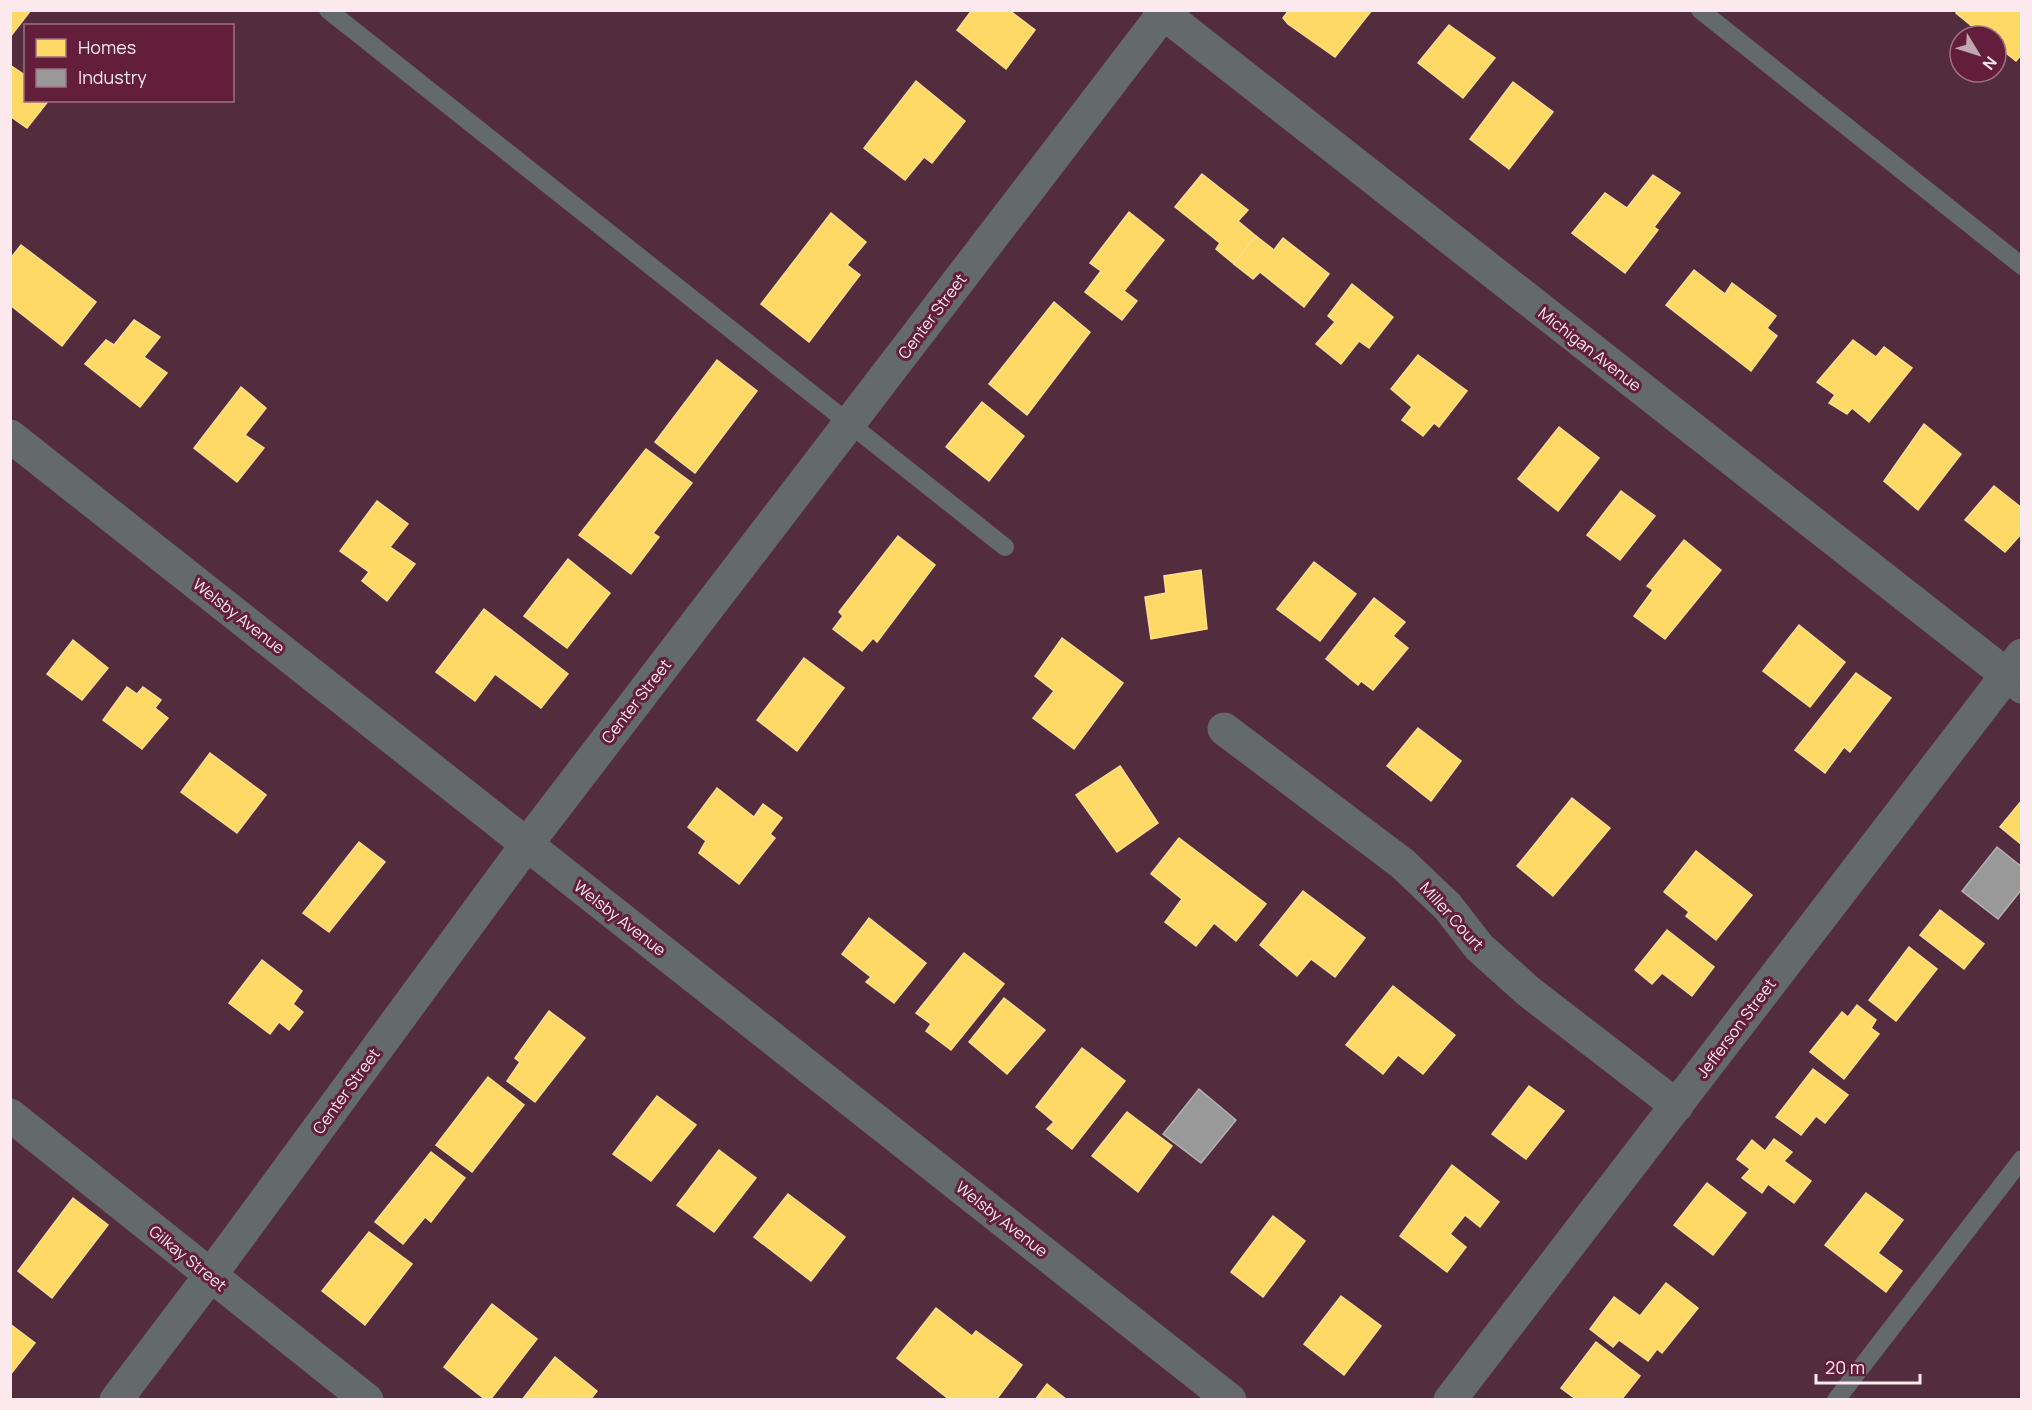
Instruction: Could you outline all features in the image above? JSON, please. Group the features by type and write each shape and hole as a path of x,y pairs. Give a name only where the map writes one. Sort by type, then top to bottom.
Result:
{"street":[{"name":"Center Street","path":"116,1400 210,1276 527,844 1163,12"},
{"name":"Michigan Avenue","path":"1163,12 2016,672"},
{"name":"Welsby Avenue","path":"10,436 1230,1400"},
{"name":"Jefferson Street","path":"1450,1400 2016,672"},
{"name":"Miller Court","path":"1224,729 1402,864 1448,907 1479,947 1528,991 1677,1106"},
{"name":"Gilkay Street","path":"10,1115 367,1400"}],"lane":[{"path":"328,10 1005,547"},
{"path":"1700,10 2022,266"},
{"path":"1836,1400 2022,1159"}],"building: Homes":[{"path":"10,10 31,10 10,37"},
{"path":"972,10 1009,10 1035,30 1006,69 957,30"},
{"path":"1289,10 1372,10 1335,57 1288,24 1283,18"},
{"path":"1958,10 2022,10 2022,54 2016,61 2008,55 2008,24 1969,24 1956,13"},
{"path":"1449,25 1495,58 1463,98 1418,63"},
{"path":"10,65 24,75 24,102 47,102 27,128 10,116"},
{"path":"916,81 965,121 932,163 924,157 905,180 864,148"},
{"path":"1513,82 1553,112 1509,169 1470,139"},
{"path":"1202,174 1248,210 1238,221 1256,236 1234,264 1216,249 1220,243 1175,207"},
{"path":"1653,175 1680,193 1654,227 1658,230 1625,273 1572,233 1605,193 1627,208"},
{"path":"1129,212 1164,240 1124,291 1137,301 1122,320 1085,292 1101,271 1090,263"},
{"path":"831,213 866,242 847,265 860,275 809,342 761,304"},
{"path":"1256,236 1274,250 1283,238 1329,274 1304,307 1260,272 1253,279 1234,264"},
{"path":"21,245 96,302 62,346 10,305 10,259"},
{"path":"1694,270 1725,294 1732,283 1776,316 1767,328 1777,336 1751,371 1666,305"},
{"path":"1352,284 1393,317 1369,348 1359,341 1341,364 1316,344 1335,322 1328,316"},
{"path":"1054,302 1090,332 1027,415 989,384"},
{"path":"134,320 160,337 144,357 167,373 140,407 85,364 106,340 114,345"},
{"path":"1853,340 1876,357 1884,347 1912,368 1869,422 1852,408 1847,414 1829,403 1835,395 1817,382"},
{"path":"1418,355 1467,391 1439,427 1434,423 1423,436 1402,420 1412,407 1391,389"},
{"path":"717,360 757,391 695,473 655,442"},
{"path":"241,387 266,408 245,435 264,448 237,482 194,448"},
{"path":"982,402 1024,436 989,481 946,447"},
{"path":"1924,424 1961,454 1918,510 1884,481"},
{"path":"1559,427 1599,458 1558,511 1518,479"},
{"path":"646,449 692,483 653,533 659,537 631,574 579,535"},
{"path":"1994,486 2022,508 2022,533 2005,552 1965,520"},
{"path":"1621,491 1655,516 1620,560 1587,535"},
{"path":"377,501 408,524 390,547 415,564 387,601 362,581 369,572 340,551"},
{"path":"898,536 935,565 877,642 873,638 862,651 833,629 843,616 839,612"},
{"path":"1684,540 1721,570 1665,639 1634,616 1653,590 1647,586"},
{"path":"568,559 610,593 567,648 524,616"},
{"path":"1314,562 1356,594 1320,641 1277,609"},
{"path":"1201,570 1207,629 1151,639 1145,597 1166,593 1164,576"},
{"path":"1374,598 1405,622 1393,636 1408,648 1373,690 1361,681 1358,685 1326,659"},
{"path":"484,609 568,674 541,708 495,674 475,701 436,672"},
{"path":"1799,625 1845,662 1810,707 1763,671"},
{"path":"1062,638 1123,683 1074,749 1033,718 1054,691 1035,676"},
{"path":"73,640 108,668 82,700 47,674"},
{"path":"804,658 844,688 797,751 757,720"},
{"path":"1856,673 1891,698 1850,752 1844,747 1825,773 1795,750"},
{"path":"127,687 137,694 143,687 161,700 155,708 168,718 142,749 103,720"},
{"path":"1418,728 1461,761 1431,801 1387,766"},
{"path":"210,753 266,795 237,833 181,792"},
{"path":"1120,766 1158,823 1117,852 1076,795"},
{"path":"717,788 754,817 763,804 782,818 770,834 775,838 739,884 699,853 706,841 688,827"},
{"path":"1572,798 1610,828 1553,896 1517,866"},
{"path":"2022,800 2022,845 2000,827"},
{"path":"1179,838 1266,904 1236,941 1214,923 1196,946 1165,922 1182,899 1151,874"},
{"path":"359,842 385,862 329,932 303,913"},
{"path":"1696,851 1752,895 1716,940 1686,916 1689,912 1664,892"},
{"path":"1303,891 1365,938 1335,977 1311,959 1297,976 1260,945"},
{"path":"1940,910 1984,944 1964,969 1920,935"},
{"path":"869,918 926,963 894,1003 866,982 871,977 842,954"},
{"path":"1667,930 1714,967 1692,996 1662,973 1652,984 1635,970"},
{"path":"1909,947 1937,969 1896,1021 1869,1000"},
{"path":"964,953 1004,984 951,1050 926,1031 931,1024 916,1013"},
{"path":"262,960 302,991 293,1004 303,1012 289,1030 279,1022 270,1034 229,1003"},
{"path":"1393,986 1455,1035 1423,1074 1398,1055 1383,1074 1346,1045"},
{"path":"1004,998 1045,1030 1007,1074 969,1042"},
{"path":"1857,1005 1876,1020 1871,1028 1879,1034 1844,1079 1810,1052 1842,1012 1848,1017"},
{"path":"549,1011 585,1038 535,1102 507,1081 520,1062 515,1058"},
{"path":"1082,1048 1125,1081 1072,1149 1047,1129 1054,1122 1036,1107"},
{"path":"1813,1069 1848,1095 1825,1123 1816,1116 1801,1135 1776,1117"},
{"path":"488,1077 524,1105 472,1172 436,1145"},
{"path":"1529,1086 1564,1111 1526,1159 1492,1134"},
{"path":"657,1096 696,1125 651,1181 613,1154"},
{"path":"1127,1112 1172,1146 1138,1192 1092,1156"},
{"path":"1774,1139 1792,1152 1784,1161 1811,1181 1794,1203 1768,1184 1762,1193 1742,1178 1750,1169 1737,1159 1752,1140 1765,1151"},
{"path":"719,1150 756,1178 714,1232 677,1205"},
{"path":"431,1152 465,1178 431,1222 425,1217 403,1244 375,1222"},
{"path":"1452,1165 1499,1202 1480,1227 1465,1215 1450,1234 1466,1247 1447,1272 1400,1236"},
{"path":"1707,1183 1746,1213 1713,1255 1674,1225"},
{"path":"1866,1193 1903,1220 1878,1253 1902,1271 1886,1292 1825,1245"},
{"path":"788,1194 845,1237 811,1281 754,1237"},
{"path":"73,1198 108,1225 52,1298 18,1271"},
{"path":"1273,1216 1305,1241 1263,1297 1231,1272"},
{"path":"369,1232 412,1264 365,1325 322,1291"},
{"path":"1666,1283 1698,1308 1662,1353 1657,1349 1648,1361 1619,1340 1613,1347 1590,1329 1614,1297 1640,1316"},
{"path":"1341,1296 1381,1326 1344,1375 1304,1344"},
{"path":"492,1304 537,1339 490,1400 486,1400 444,1367"},
{"path":"936,1308 972,1336 976,1331 1022,1365 996,1400 950,1400 897,1358"},
{"path":"10,1324 35,1343 10,1375"},
{"path":"1596,1342 1640,1376 1621,1400 1577,1400 1561,1388"},
{"path":"555,1357 597,1391 590,1400 522,1400"},
{"path":"1047,1384 1067,1400 1035,1400"}],"building: Industry":[{"path":"1997,847 2022,867 2022,889 1998,919 1962,891"},
{"path":"1199,1089 1236,1120 1201,1163 1163,1134"}]}
